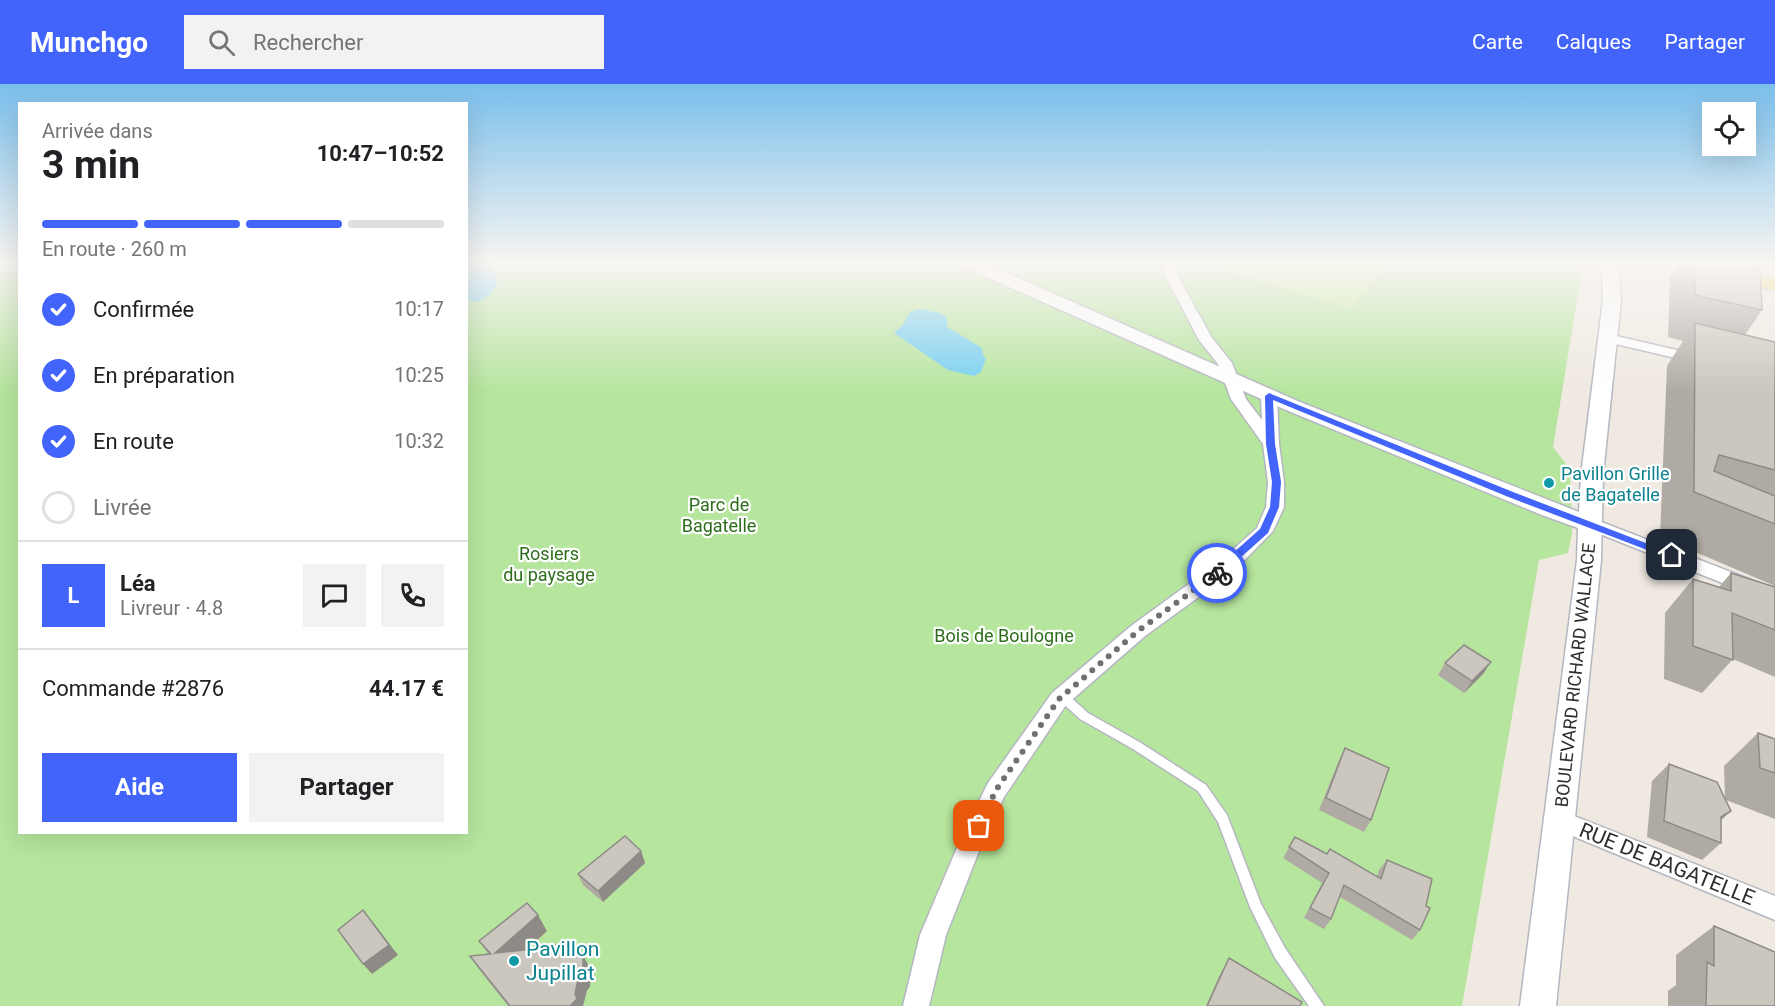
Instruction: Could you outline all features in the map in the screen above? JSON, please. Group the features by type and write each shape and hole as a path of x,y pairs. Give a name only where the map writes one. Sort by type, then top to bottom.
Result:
{"main road":[{"path":"1067,306 1269,396 1409,454 1591,524"},
{"name":"BOULEVARD RICHARD WALLACE","path":"1538,1006 1591,524 1592,475 1611,306"}],"street":[{"path":"1188,306 1206,340 1225,363 1239,399 1270,444"},
{"path":"1608,338 1717,364"},
{"path":"1195,363 1198,351 1206,340"},
{"path":"916,1006 933,934 970,844 996,790 1062,696 1138,631 1226,567 1264,531 1275,507 1276,482 1270,444 1269,396"},
{"path":"1591,524 1775,597"},
{"name":"RUE DE BAGATELLE","path":"1559,820 1775,908"}],"lane":[{"path":"1062,696 1084,716 1147,752 1202,788 1223,819 1256,907 1280,953 1317,1006"}],"green space":[{"name":"Bois de Boulogne","path":"0,306 18,306 18,834 468,834 468,306 1576,306 1553,447 1570,469 1572,533 1568,553 1539,560 1462,1006 0,1006"}],"water":[{"path":"919,309 940,313 947,318 947,327 982,348 986,359 981,372 974,376 948,370 894,333 903,325 910,312"}],"building":[{"path":"1744,306 1762,306 1762,310"},
{"path":"1695,323 1775,342 1775,470 1719,455 1714,471 1775,496 1775,524 1694,492"},
{"path":"1731,573 1775,587 1775,630 1732,613 1733,660 1693,646 1693,579 1731,591"},
{"path":"1464,645 1491,662 1472,681 1445,663"},
{"path":"1758,733 1775,739 1775,773 1760,768"},
{"path":"1345,748 1389,768 1371,820 1326,798"},
{"path":"1669,764 1717,782 1731,811 1721,817 1721,843 1664,821"},
{"path":"625,836 641,851 598,891 578,874"},
{"path":"1295,837 1327,854 1330,849 1381,879 1387,860 1432,879 1426,906 1430,908 1420,930 1344,885 1331,919 1310,908 1329,873 1289,847"},
{"name":"Pavillon Jupillat","path":"527,903 538,915 495,953 553,947 557,944 573,944 583,955 583,972 579,975 575,994 577,999 570,1006 510,1006 470,956 491,954 479,941"},
{"path":"363,910 389,945 363,964 338,930"},
{"path":"1714,926 1775,952 1775,1006 1706,1006 1707,962 1714,966"},
{"path":"1229,958 1302,1002 1300,1006 1207,1006"}],"way so far":[{"path":"979,826 996,790 1059,699 1138,631 1217,573"}],"place":[{"name":"Pavillon Grille de Bagatelle","path":"1549,483"},
{"name":"Pavillon Jupillat","path":"514,961"}],"route":[{"path":"1217,573 1264,531 1275,507 1276,482 1270,444 1269,396 1550,510 1672,555"}],"park label":[{"name":"Parc de Bagatelle","path":"719,514"},
{"name":"Rosiers du paysage","path":"549,563"}]}
